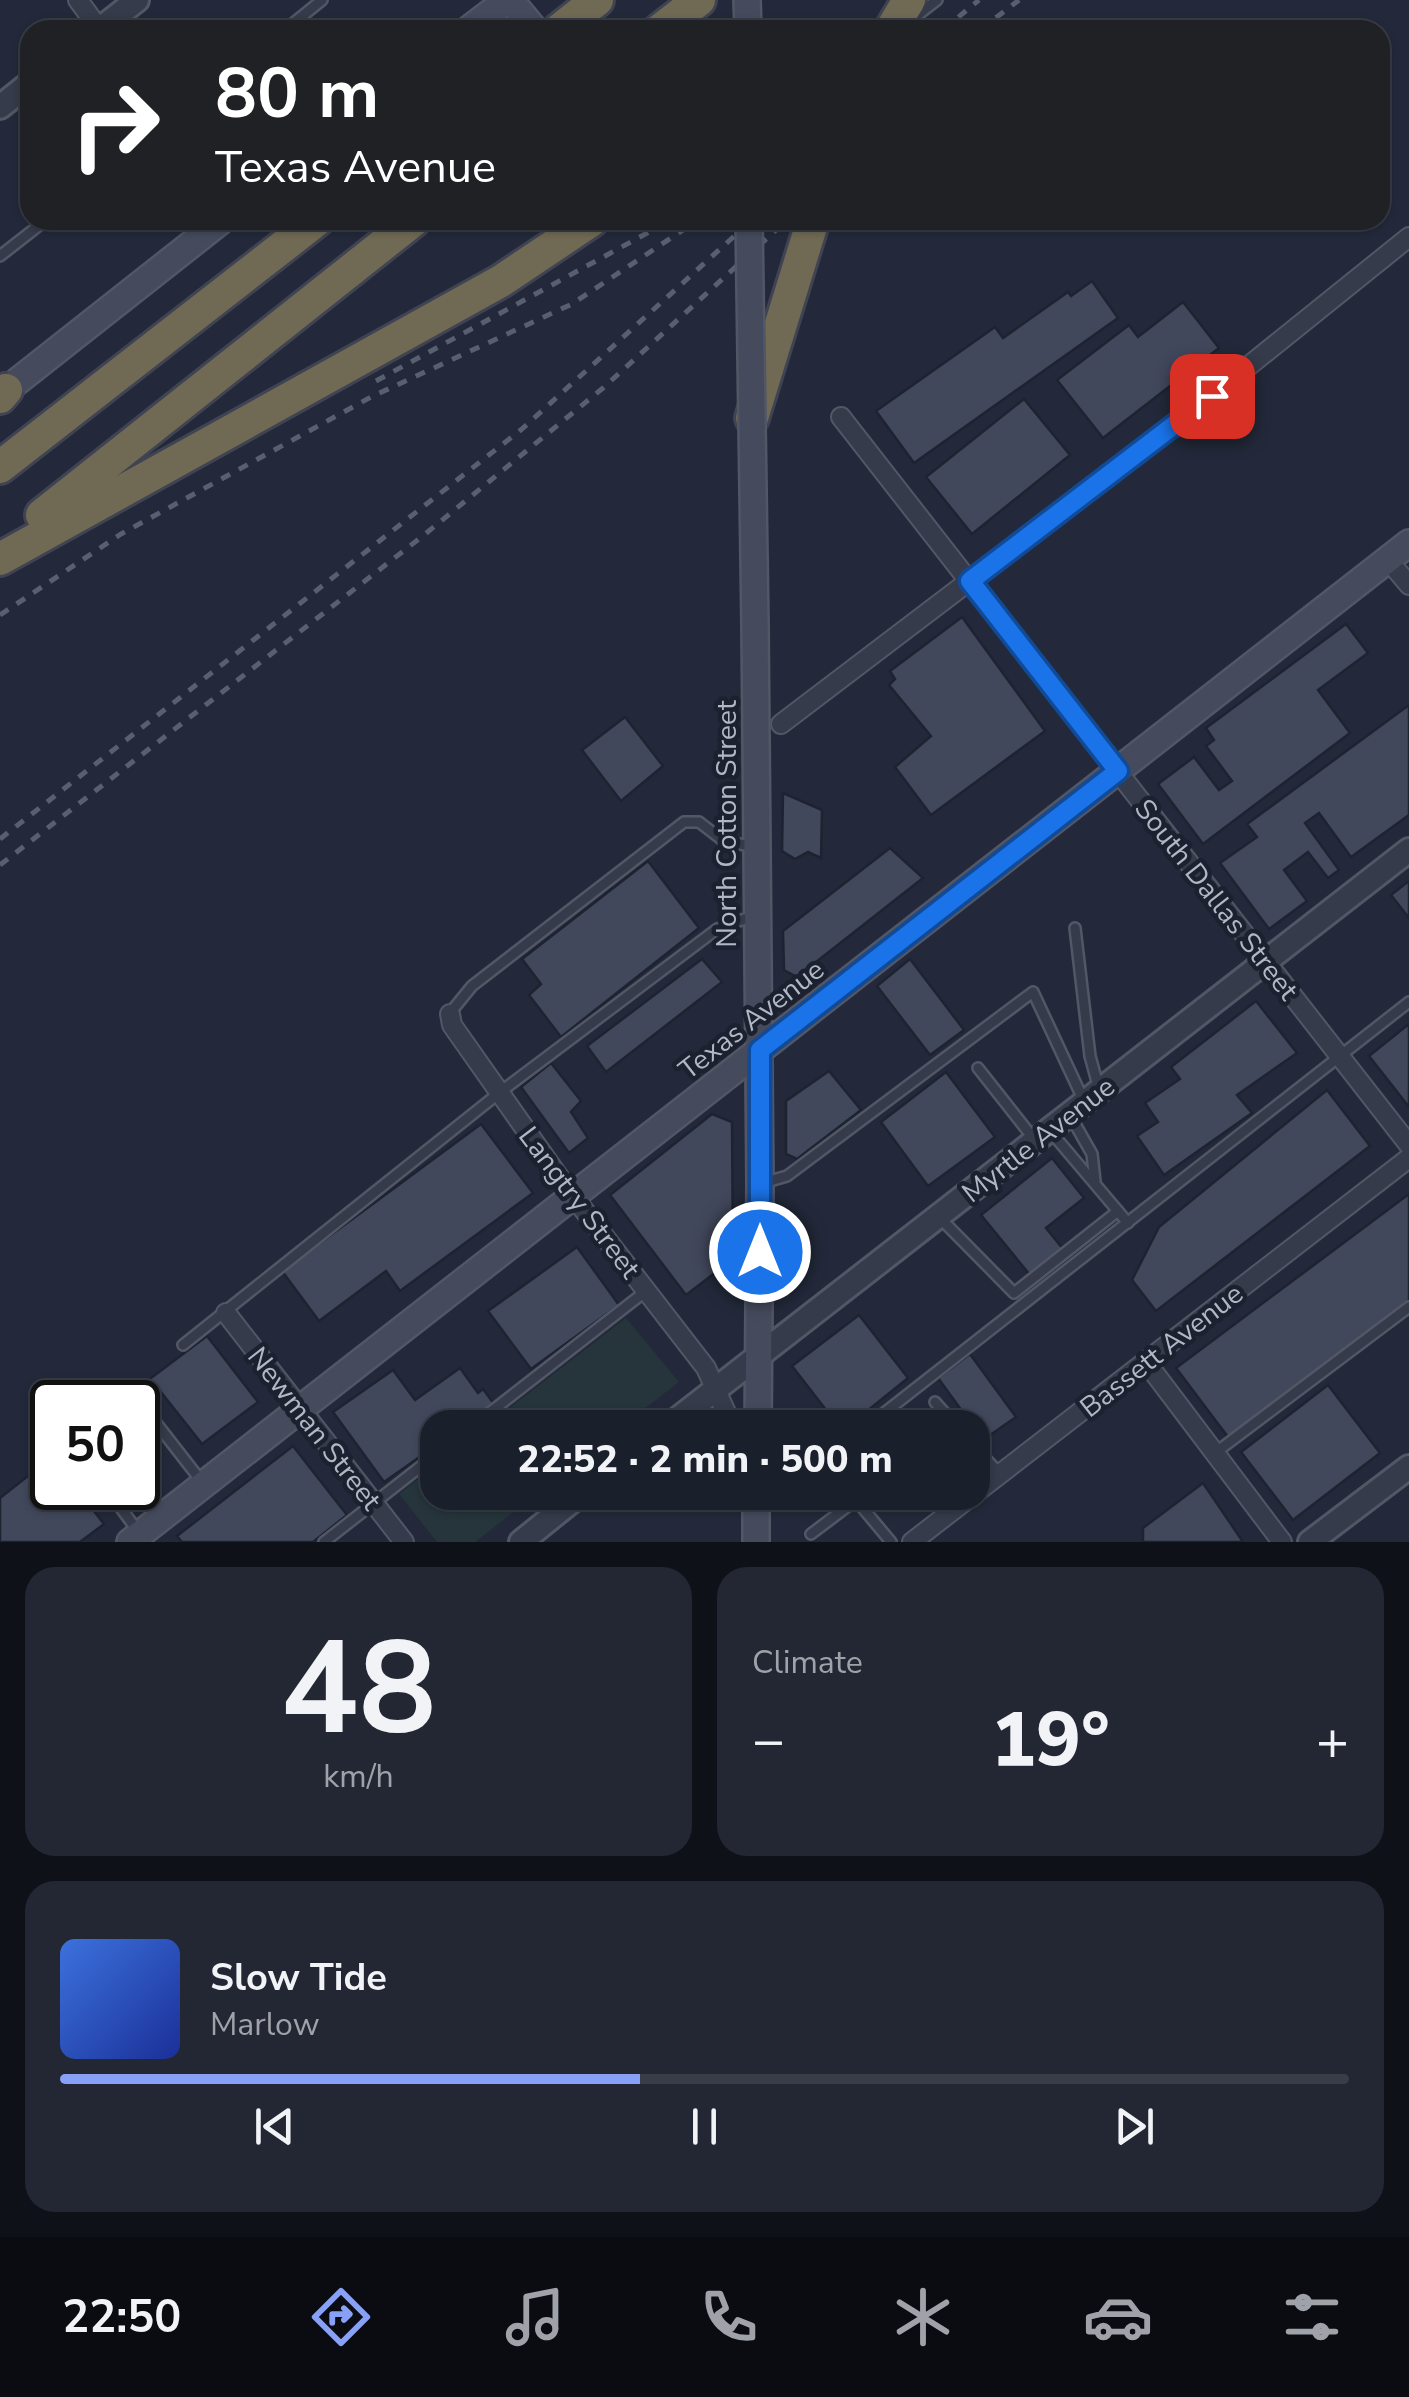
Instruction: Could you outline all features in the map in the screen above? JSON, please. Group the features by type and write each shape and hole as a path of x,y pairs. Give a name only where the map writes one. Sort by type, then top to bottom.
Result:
{"highway":[{"path":"572,20 598,0"},
{"path":"673,20 699,0"},
{"path":"0,467 304,230"},
{"path":"0,548 402,230"},
{"path":"0,559 501,281 577,230"},
{"path":"751,422 810,230"}],"main road":[{"path":"482,20 509,0 526,20"},
{"path":"2,394 209,230"},
{"name":"North Cotton Street","path":"749,230 760,1050 759,1410"},
{"name":"Texas Avenue","path":"135,1538 1409,543"},
{"path":"756,1542 760,1510"}],"street":[{"path":"112,20 137,0"},
{"path":"0,107 20,91"},
{"path":"781,724 1189,414 1409,237"},
{"name":"South Dallas Street","path":"841,418 1409,1145"},
{"path":"1388,560 1409,584"},
{"name":"Myrtle Avenue","path":"688,1410 1409,850"},
{"name":"Langtry Street","path":"450,1014 452,1025 499,1093 717,1386"},
{"name":"Bassett Avenue","path":"912,1542 1409,1158"},
{"name":"Newman Street","path":"226,1313 404,1542"},
{"path":"1146,1362 1282,1542"},
{"path":"717,1386 726,1410"},
{"path":"1310,1542 1409,1467"},
{"path":"521,1542 561,1510"}],"lane":[{"path":"297,20 322,0"},
{"path":"908,20 937,0"},
{"path":"0,256 33,230"},
{"path":"450,1014 472,986 684,822 698,822 725,842 755,846"},
{"path":"184,1346 499,1093 717,930 756,916"},
{"path":"1075,928 1090,1056 1085,1103 1095,1184"},
{"path":"760,1184 787,1176 1033,992 1085,1103"},
{"path":"888,1410 1409,1002"},
{"path":"978,1068 1042,1136 1095,1184 1128,1223"},
{"path":"938,1217 1014,1293 1118,1211"},
{"path":"493,1410 646,1290"},
{"path":"1214,1453 1409,1307"},
{"path":"935,1402 942,1410"},
{"path":"160,1429 204,1484"},
{"path":"990,1463 1000,1474"},
{"path":"324,1542 420,1467"},
{"path":"811,1534 856,1500 891,1542"},
{"path":"119,1510 135,1538"}],"shaded area":[{"path":"626,1318 679,1382 643,1410 507,1410"},
{"path":"420,1477 420,1510 516,1510 475,1542 437,1542 399,1494"}],"building":[{"path":"1092,281 1118,318 914,463 876,411 995,327 1003,338 1068,292 1071,296"},
{"path":"1183,302 1219,348 1103,438 1057,380 1129,325 1138,337"},
{"path":"1024,399 1070,455 972,534 926,477"},
{"path":"962,617 1045,731 931,815 895,767 931,736 889,685 895,679 890,671"},
{"path":"1346,624 1368,653 1318,690 1350,733 1203,844 1158,784 1194,757 1219,790 1232,781 1206,746 1214,740 1206,728"},
{"path":"1409,705 1409,815 1351,857 1319,813 1305,823 1339,870 1328,878 1308,852 1284,870 1307,901 1269,929 1220,863 1257,837 1247,824"},
{"path":"625,717 663,766 621,801 582,750"},
{"path":"783,793 822,810 821,858 808,852 795,859 782,851"},
{"path":"890,848 923,878 797,977 784,970 783,931"},
{"path":"648,861 699,928 561,1037 529,995 541,984 522,959"},
{"path":"1409,881 1409,918 1391,895"},
{"path":"702,959 722,982 606,1072 587,1046"},
{"path":"910,959 964,1030 930,1055 877,986"},
{"path":"1256,1001 1297,1053 1237,1095 1252,1113 1164,1175 1137,1136 1158,1122 1145,1103 1180,1079 1171,1067"},
{"path":"1409,1024 1409,1107 1369,1056"},
{"path":"551,1063 581,1101 571,1112 588,1138 569,1153 521,1087"},
{"path":"829,1071 861,1110 797,1159 786,1154 786,1101"},
{"path":"946,1072 995,1137 928,1186 881,1122"},
{"path":"1327,1090 1370,1146 1156,1311 1132,1280 1159,1227"},
{"path":"712,1114 732,1122 733,1259 686,1295 610,1195"},
{"path":"481,1124 533,1193 400,1291 386,1271 319,1321 282,1271"},
{"path":"1052,1158 1084,1198 1046,1228 1063,1249 1030,1275 981,1215"},
{"path":"1409,1194 1409,1302 1228,1437 1176,1368"},
{"path":"577,1247 619,1305 531,1369 488,1311"},
{"path":"859,1315 908,1378 868,1410 826,1410 792,1366"},
{"path":"207,1336 258,1402 202,1444 160,1391 160,1380 148,1380"},
{"path":"970,1354 1016,1417 990,1435 990,1410 961,1410 938,1378"},
{"path":"460,1368 478,1393 483,1389 494,1404 486,1410 420,1410 420,1457 384,1482 333,1412 393,1370 415,1400"},
{"path":"1328,1385 1380,1453 1293,1520 1241,1452"},
{"path":"293,1446 347,1515 313,1542 182,1542 177,1536"},
{"path":"30,1474 30,1510 93,1510 104,1524 80,1542 0,1542 0,1498"},
{"path":"1203,1483 1243,1542 1143,1542 1143,1528"}],"railway":[{"path":"955,20 979,0"},
{"path":"993,20 1019,0"},
{"path":"376,381 653,230"},
{"path":"0,615 121,534 371,397 572,304 683,230"},
{"path":"0,839 522,429 741,230"},
{"path":"0,865 424,535 603,388 776,230"}],"route":[{"path":"760,1252 760,1050 1118,771 970,581 1212,396"}]}
